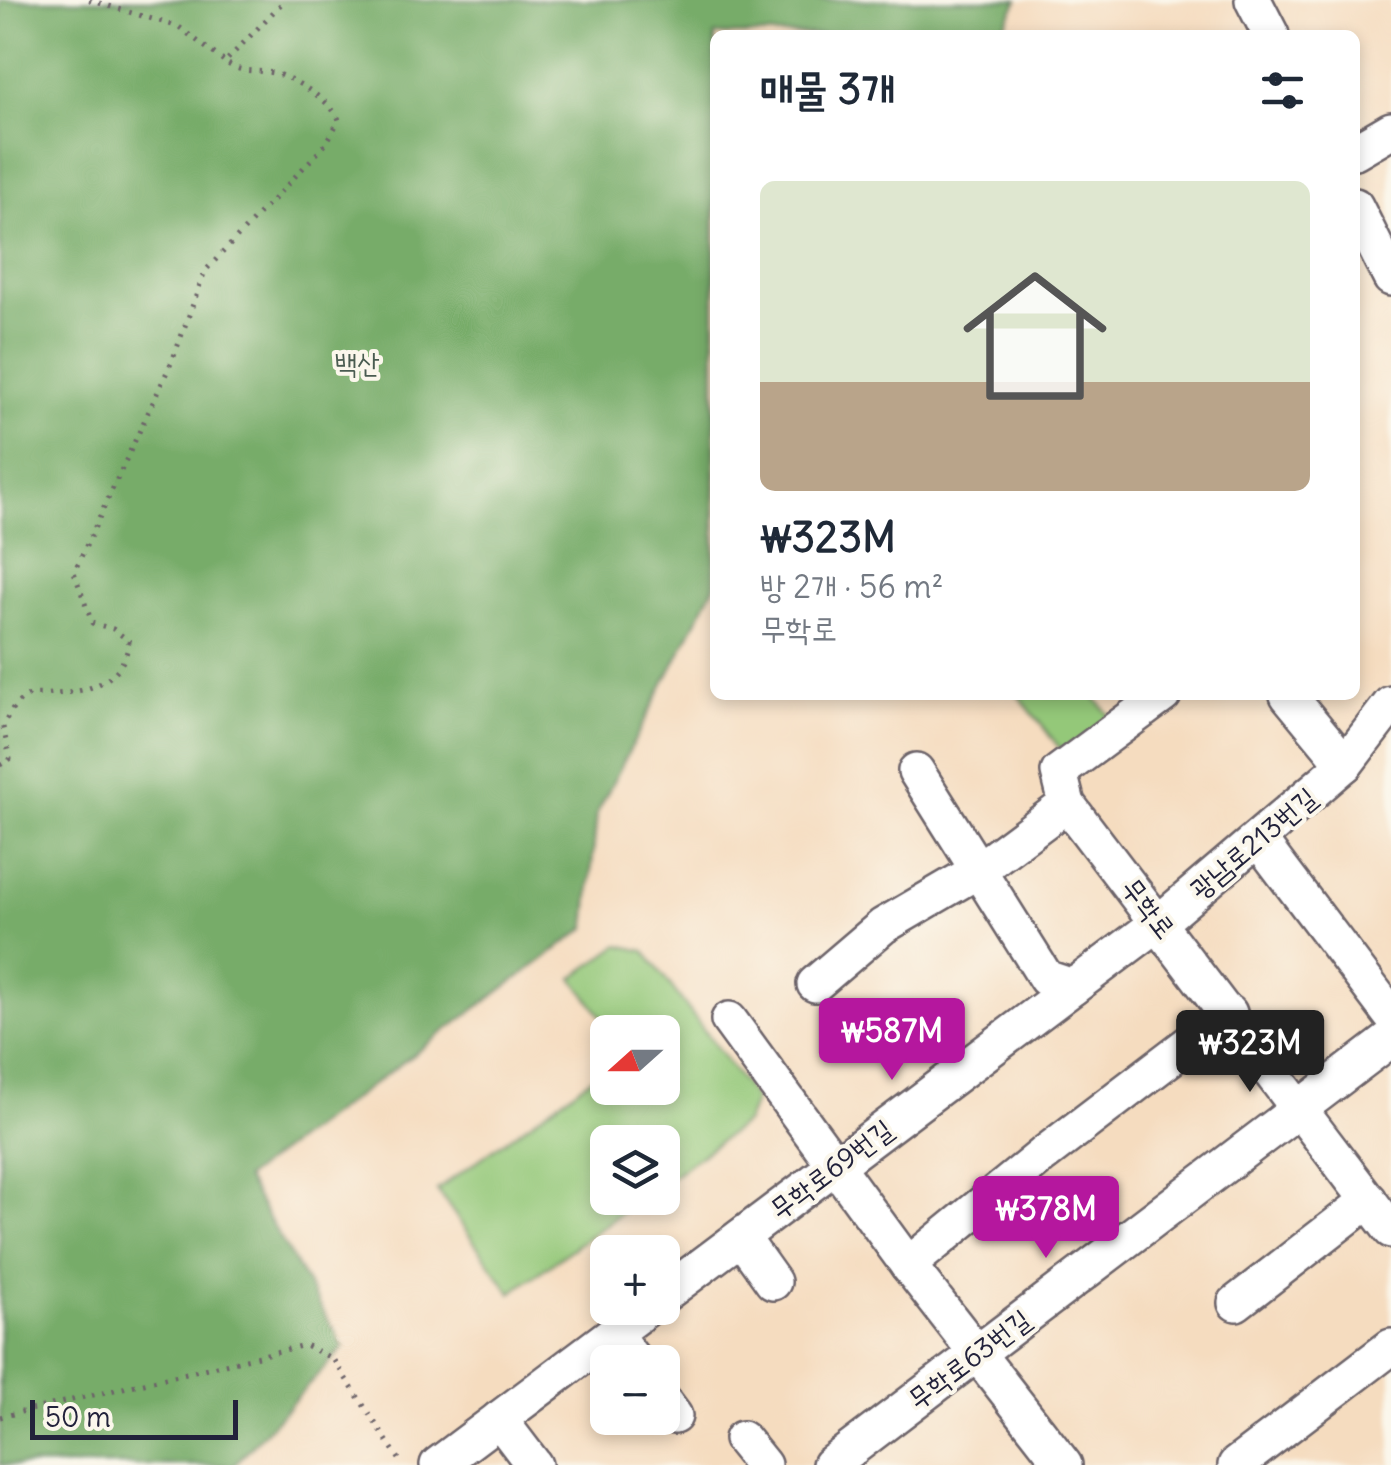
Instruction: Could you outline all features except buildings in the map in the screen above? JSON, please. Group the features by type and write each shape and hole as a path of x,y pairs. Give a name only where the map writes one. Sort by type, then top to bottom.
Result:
{"street":[{"path":"1253,0 1268,30"},
{"path":"1360,147 1391,130"},
{"path":"1360,216 1391,278"},
{"path":"815,984 882,926 977,872 1067,804 1060,772 1156,700"},
{"path":"1292,700 1345,764"},
{"name":"광남로213번길","path":"1160,921 1345,764 1391,704"},
{"path":"916,770 1046,978 1073,988"},
{"name":"무학로","path":"1067,804 1230,1013 1391,1230"},
{"path":"1258,839 1391,1015"},
{"name":"무학로69번길","path":"680,1283 1160,921"},
{"path":"908,1265 1043,1155 1230,1013"},
{"path":"729,1020 908,1265 1064,1465"},
{"name":"무학로63번길","path":"830,1465 1391,1039"},
{"path":"1236,1302 1368,1200"},
{"name":"무학로69번길","path":"741,1237 774,1282"},
{"path":"438,1465 624,1325"},
{"path":"613,1333 622,1345"},
{"path":"1236,1465 1391,1348"},
{"path":"499,1419 534,1465"}],"path":[{"path":"0,765 10,759 2,727 20,702 29,695 86,692 108,680 127,655 128,641 113,629 92,622 74,572 173,359 205,271 326,144 338,120 335,109 276,73 238,71 179,27 89,0"},
{"path":"226,62 286,0"},
{"path":"0,1418 305,1345 334,1359 403,1465"}],"green space":[{"name":"백산","path":"0,0 1018,0 1003,30 710,30 710,595 597,813 586,928 245,1178 344,1347 234,1465 0,1465"},
{"path":"1022,700 1097,700 1114,721 1065,755"},
{"path":"619,945 645,951 755,1099 746,1122 680,1171 680,1125 590,1125 590,1215 619,1215 511,1293 437,1190 590,1079 590,1105 680,1105 680,1015 600,1015 573,978"}]}
